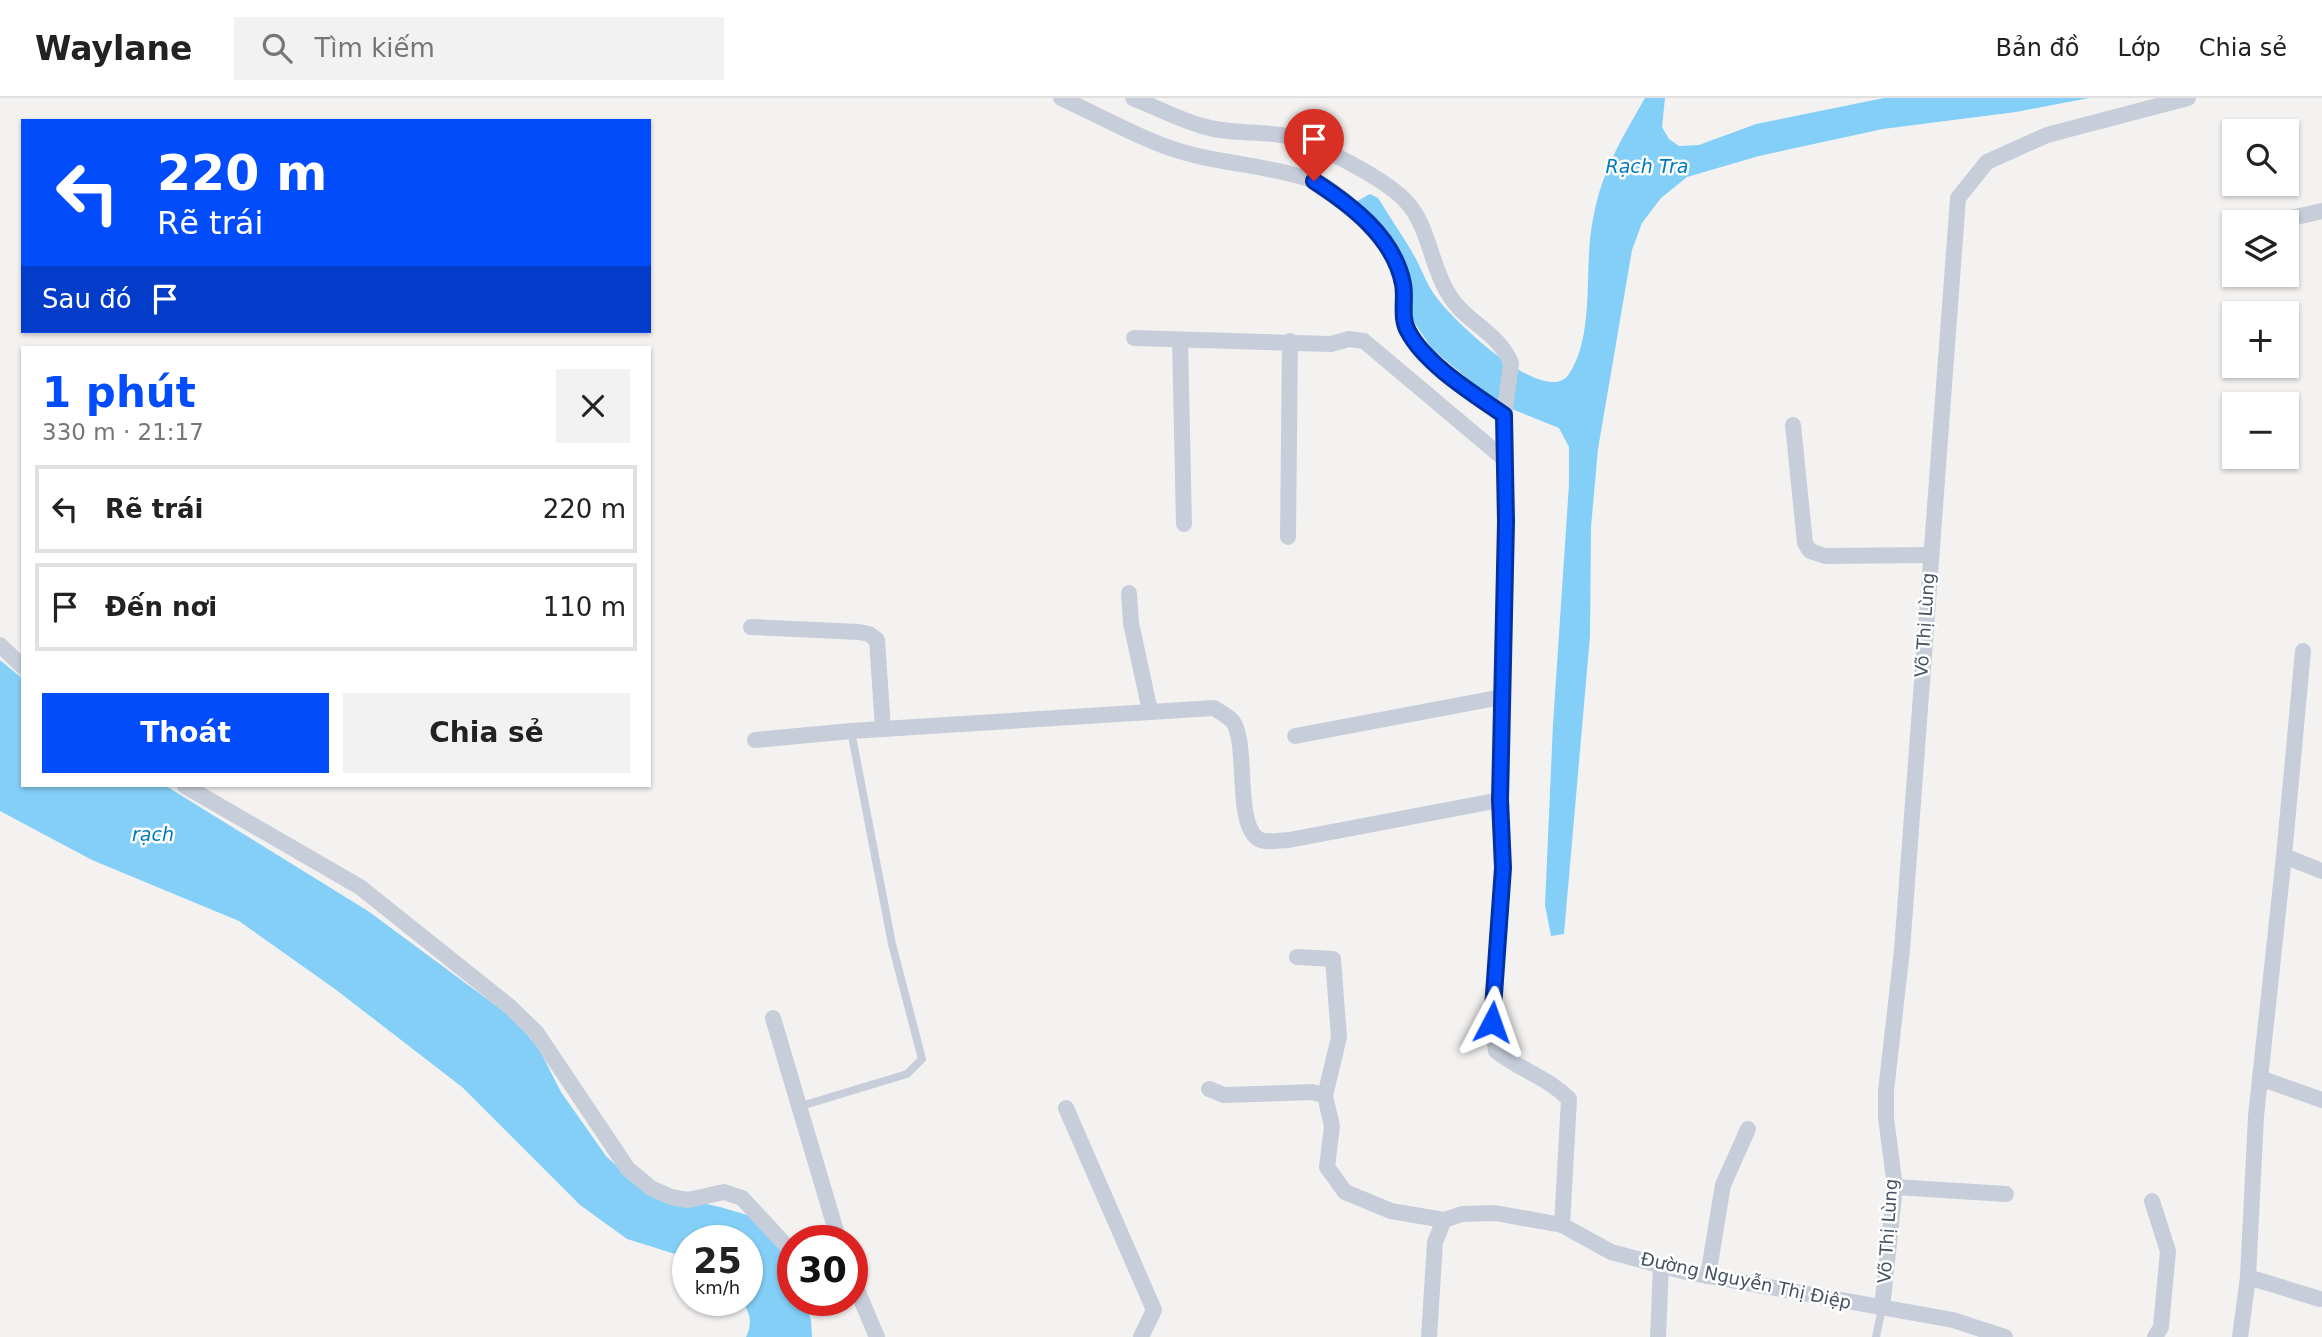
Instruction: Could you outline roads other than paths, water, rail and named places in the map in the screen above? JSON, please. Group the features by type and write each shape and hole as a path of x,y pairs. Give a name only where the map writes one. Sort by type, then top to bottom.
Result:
{"street":[{"path":"1061,98 1168,147 1314,181 1339,197 1369,223 1384,241 1399,268 1404,286 1406,328 1413,340 1435,363 1504,412"},
{"path":"1133,98 1202,126 1238,133 1281,135 1313,145 1383,182 1409,205 1426,236 1447,293 1459,307 1496,337 1511,363 1504,412 1506,522 1500,800 1503,868 1493,1031 1496,1051 1511,1063 1534,1072 1569,1099 1562,1225"},
{"name":"Võ Thị Lùng","path":"1882,1308 1895,1187 1886,1118 1886,1091 1902,950 1958,198 1987,162 2047,135 2188,98"},
{"path":"2299,216 2322,211"},
{"path":"1134,338 1331,344 1356,338 1364,341 1503,458"},
{"path":"1180,340 1184,524"},
{"path":"1288,537 1290,341"},
{"path":"1793,425 1805,543 1810,551 1825,556 1930,555"},
{"path":"1129,593 1131,623 1150,711"},
{"path":"751,627 859,632 869,634 877,640 883,729"},
{"path":"0,645 21,665"},
{"path":"2240,1337 2248,1277 2260,1078 2303,651"},
{"path":"1295,736 1502,697"},
{"path":"755,740 851,731 1214,708 1228,717 1235,726 1243,769 1248,827 1257,838 1267,841 1289,840 1500,800"},
{"path":"187,787 360,887 509,1006 536,1032 628,1169 650,1188 671,1197 688,1200 733,1193 742,1198 777,1235"},
{"path":"2284,856 2322,870"},
{"path":"1297,957 1333,959 1339,1037 1325,1096 1332,1126 1327,1167 1345,1192 1391,1211 1444,1220 1435,1242 1429,1337"},
{"path":"773,1018 797,1107 834,1225"},
{"path":"2260,1078 2322,1100"},
{"path":"1209,1089 1224,1095 1313,1092 1325,1096"},
{"path":"1066,1108 1154,1310 1141,1337"},
{"path":"1708,1276 1723,1185 1748,1129"},
{"path":"1895,1187 2006,1194"},
{"path":"2152,1201 2168,1251 2161,1326 2155,1337"},
{"name":"Đường Nguyễn Thị Điệp","path":"1444,1220 1462,1214 1495,1213 1562,1225 1611,1252 1661,1265 1708,1276 1953,1320 1998,1336"},
{"path":"1658,1337 1661,1265"},
{"path":"2248,1277 2320,1299"},
{"path":"868,1316 877,1337"}],"lane":[{"path":"797,1107 907,1074 922,1059 892,944 851,731"},
{"path":"1876,1337 1882,1308"}],"water":[{"name":"Rạch Tra","path":"1645,98 1665,98 1662,127 1669,139 1679,146 1699,145 1756,124 1884,98 2089,98 2016,112 1883,129 1759,156 1687,177 1661,198 1642,223 1632,250 1598,449 1591,527 1590,636 1564,934 1551,936 1545,905 1569,447 1559,428 1497,403 1432,349 1410,316 1408,291 1357,201 1370,194 1378,198 1412,252 1434,294 1458,321 1498,356 1519,370 1540,380 1557,382 1569,374 1583,339 1590,238 1597,201 1613,156"},
{"name":"rạch","path":"0,660 21,677 21,787 168,787 368,911 514,1019 539,1049 561,1092 606,1156 642,1190 754,1217 760,1225 672,1225 672,1253 627,1239 580,1205 462,1087 335,989 239,921 92,860 0,811"},
{"name":"rạch","path":"763,1229 777,1246 777,1316 810,1316 812,1337 746,1337 749,1316 763,1316"}]}
